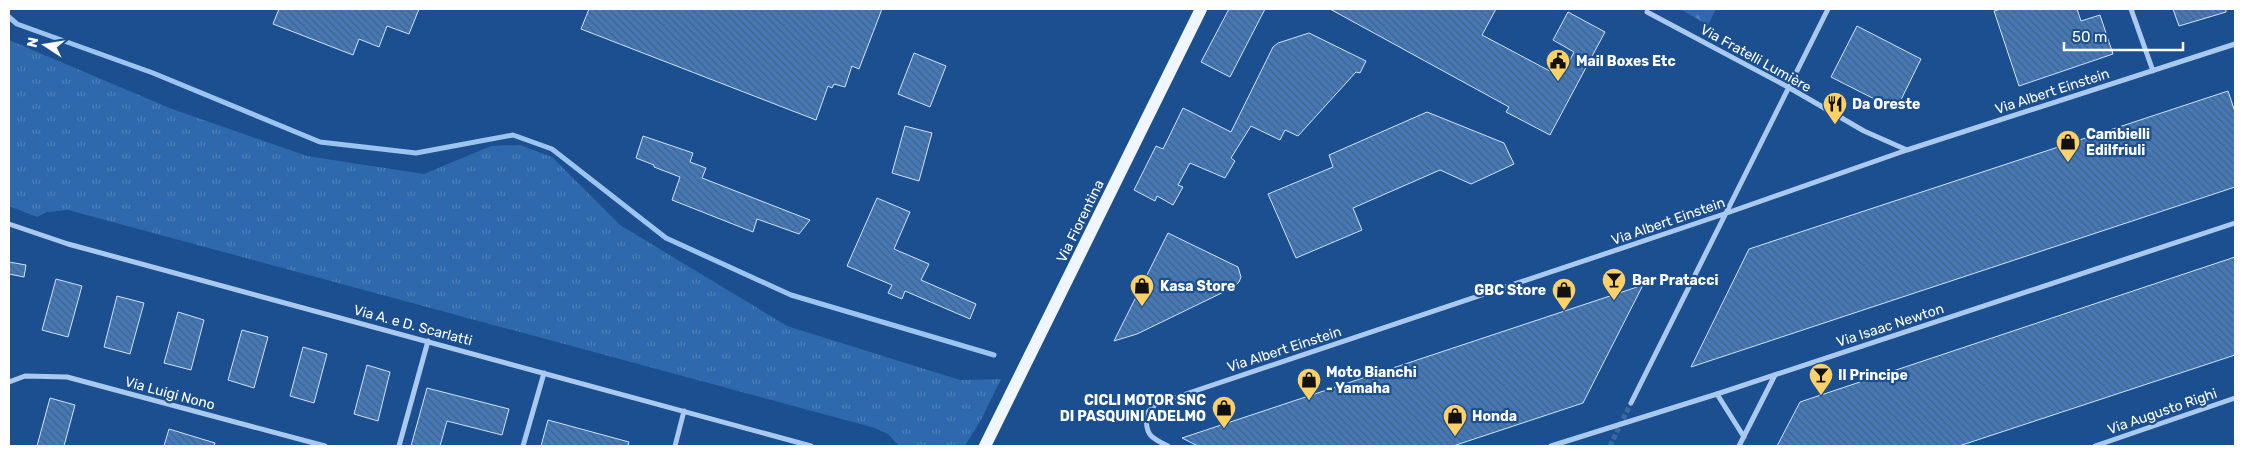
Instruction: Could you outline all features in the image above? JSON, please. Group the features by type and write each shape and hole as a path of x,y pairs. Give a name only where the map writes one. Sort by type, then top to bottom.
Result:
{"main road":[{"name":"Via Fiorentina","path":"984,445 1028,360 1200,9"}],"street":[{"path":"1631,403 1828,9"},
{"path":"2131,9 2153,70"},
{"name":"Via Fratelli Lumière","path":"1647,12 1788,87 1864,131 1907,150"},
{"name":"Via Albert Einstein","path":"1168,446 1149,436 1146,428 1146,414 1156,404 1724,214 1907,150 2235,44"},
{"name":"Via Isaac Newton","path":"1551,446 1717,394 2235,223"},
{"name":"Via A. e D. Scarlatti","path":"9,224 68,244 811,446"},
{"path":"399,446 428,341"},
{"path":"523,446 544,373"},
{"path":"1739,446 1775,375"},
{"name":"Via Luigi Nono","path":"9,382 25,376 67,378 325,446"},
{"path":"1717,394 1744,437"},
{"name":"Via Augusto Righi","path":"2095,446 2234,399"},
{"path":"674,446 684,411"}],"green space":[{"path":"1680,9 1716,9 1708,25"},
{"path":"9,40 172,109 307,156 424,174 491,146 520,145 552,157 620,225 787,326 960,380 1001,379 982,418 965,446 899,446 888,434 875,428 68,210 47,212 37,217 9,206"}],"building":[{"path":"279,9 419,9 409,34 387,26 379,47 359,39 353,55 273,24"},
{"path":"589,9 882,9 859,69 852,66 845,87 834,84 832,88 828,86 816,120 581,29"},
{"path":"1229,9 1265,9 1230,77 1201,62"},
{"path":"1330,9 1496,9 1482,35 1561,77 1574,52 1553,40 1568,12 1605,32 1550,135 1506,112 1509,107"},
{"path":"2001,9 2077,9 2081,21 2100,15 2113,54 2019,86 1994,11"},
{"path":"2173,9 2226,9 2226,12 2179,26"},
{"path":"1857,26 1921,59 1896,110 1831,77"},
{"path":"1309,33 1366,61 1360,73 1356,72 1298,136 1285,130 1280,140 1251,126 1231,158 1235,161 1225,178 1190,163 1178,185 1183,187 1173,205 1157,196 1155,201 1134,190 1156,146 1163,149 1183,108 1231,132 1273,47 1278,43"},
{"path":"914,53 946,66 930,107 898,94"},
{"path":"2228,91 2235,112 2235,187 1691,367 1749,249"},
{"path":"1427,112 1504,143 1514,164 1471,184 1440,170 1353,208 1362,230 1296,258 1268,194 1333,167 1329,155"},
{"path":"905,126 932,133 919,181 892,173"},
{"path":"643,136 693,153 690,162 706,168 702,178 810,220 799,234 757,219 753,232 672,200 680,177 636,158"},
{"path":"877,198 910,212 894,249 929,264 921,280 976,304 970,319 905,291 902,299 888,293 892,285 847,266"},
{"path":"1168,233 1238,267 1241,277 1239,282 1234,287 1137,334 1114,341"},
{"path":"2235,257 2235,355 1959,446 1777,446 1800,402"},
{"path":"9,262 26,265 24,277 9,274"},
{"path":"56,279 82,286 68,337 42,330"},
{"path":"1643,285 1583,403 1453,446 1198,446 1182,438"},
{"path":"117,296 144,303 130,354 104,347"},
{"path":"178,312 204,320 191,370 164,363"},
{"path":"242,330 268,337 254,388 228,380"},
{"path":"303,347 327,354 314,403 290,396"},
{"path":"367,365 390,372 378,421 354,414"},
{"path":"427,388 509,409 502,435 447,421 440,446 411,446"},
{"path":"50,398 75,405 64,446 37,446"},
{"path":"548,420 629,442 628,446 541,446"},
{"path":"169,429 215,443 214,446 164,446"}],"waterway":[{"path":"9,17 17,24 153,73 320,142 416,153 513,135 552,149 666,238 791,295 994,355"}],"tunnel":[{"path":"1610,446 1631,403"}],"place":[{"name":"Mail Boxes Etc","path":"1558,82"},
{"name":"Da Oreste","path":"1835,125"},
{"name":"Cambielli Edilfriuli","path":"2068,163"},
{"name":"Bar Pratacci","path":"1614,301"},
{"name":"Kasa Store","path":"1142,307"},
{"name":"GBC Store","path":"1564,311"},
{"name":"Il Principe","path":"1821,396"},
{"name":"Moto Bianchi - Yamaha","path":"1309,401"},
{"name":"CICLI MOTOR SNC DI PASQUINI ADELMO","path":"1224,429"},
{"name":"Honda","path":"1455,437"}]}
